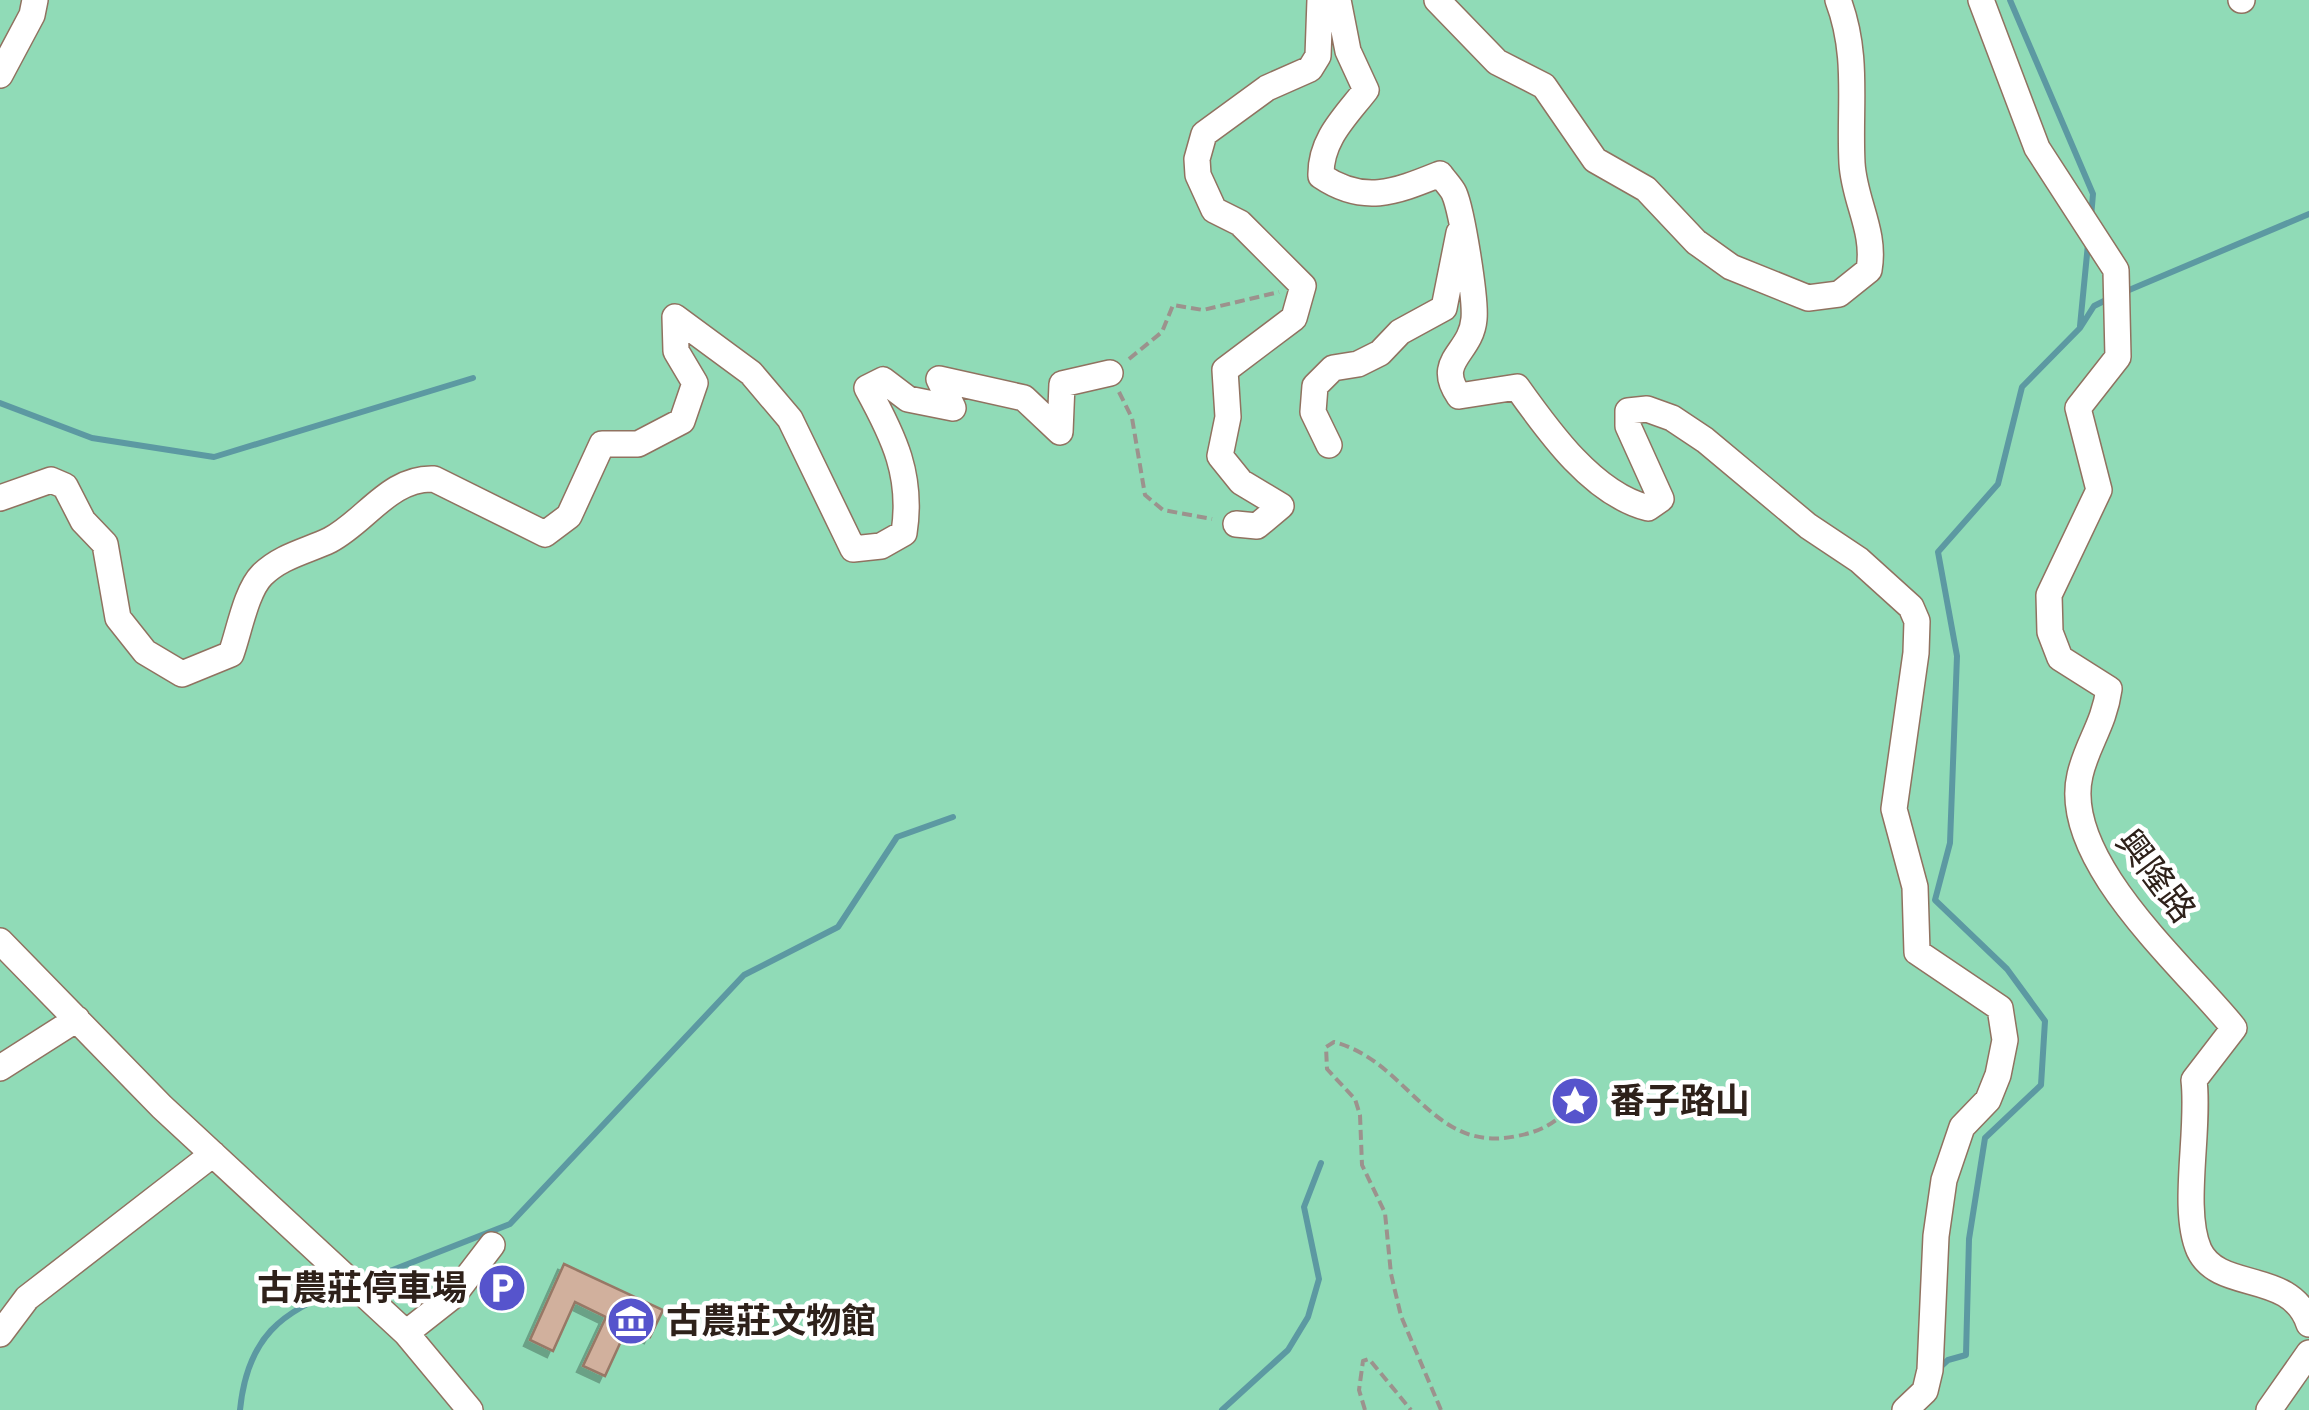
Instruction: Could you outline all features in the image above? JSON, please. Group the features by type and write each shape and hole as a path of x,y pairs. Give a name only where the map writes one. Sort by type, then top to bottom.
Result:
{"street":[{"path":"0,76 32,15 34,0"},
{"path":"1236,524 1257,526 1280,506 1241,482 1220,456 1228,417 1224,370 1294,318 1303,286 1240,223 1214,210 1198,174 1197,159 1204,134 1267,88 1310,69 1318,56 1320,0"},
{"path":"1338,0 1348,51 1366,90 1330,136 1320,158 1321,176 1340,190 1366,196 1394,192 1440,174 1454,193 1474,310 1470,339 1450,366 1449,382 1459,396 1517,387 1584,468 1628,503 1648,508 1661,499 1628,426 1628,411 1646,409 1672,418 1859,560 1911,607 1917,622 1916,653 1894,809 1915,887 1917,952 2000,1008 2005,1040 1988,1100 1962,1128 1944,1180 1936,1236 1930,1370 1925,1390 1905,1410"},
{"path":"1437,0 1497,62 1544,86 1595,160 1646,188 1696,242 1731,268 1808,298 1839,294 1869,270 1873,244 1852,167 1854,70 1848,26 1838,0"},
{"name":"興隆路","path":"1981,0 2037,148 2116,270 2120,310 2118,357 2078,408 2099,490 2049,595 2050,632 2060,658 2109,689 2105,720 2079,778 2080,828 2121,897 2234,1028 2194,1080 2198,1118 2190,1213 2199,1250 2212,1269 2228,1276 2257,1280 2278,1290 2306,1314 2309,1324"},
{"path":"1329,445 1313,412 1315,386 1333,368 1358,364 1380,354 1400,332 1444,308 1460,228"},
{"path":"0,498 51,480 65,486 83,520 105,544 118,618 145,652 182,674 231,654 259,577 291,554 332,539 383,497 420,479 434,479 545,534 569,516 602,444 638,444 682,422 695,383 676,352 674,316 752,372 790,420 853,548 881,546 904,533 908,505 905,467 867,388 883,380 908,399 953,408 939,380 1024,398 1060,432 1062,384 1110,373"},
{"path":"0,941 214,1154 406,1334 470,1410"},
{"path":"0,1068 78,1019"},
{"path":"0,1334 28,1298 214,1154"},
{"path":"406,1334 453,1296 492,1245"},
{"path":"2268,1410 2309,1354"}],"path":[{"path":"1236,524 1163,510 1144,495 1132,418 1110,373 1162,332 1174,305 1204,310 1303,286"},
{"path":"1441,1410 1402,1316 1391,1274 1386,1213 1362,1165 1360,1115 1355,1099 1327,1069 1326,1047 1334,1042 1348,1046 1410,1089 1455,1132 1470,1139 1493,1141 1539,1131 1557,1122 1575,1102"},
{"path":"1365,1410 1360,1372 1363,1361 1370,1359 1412,1410"}],"green space":[{"path":"0,0 2309,0 2309,1410 0,1410"}],"building":[{"name":"古農莊文物館","path":"564,1264 663,1310 650,1337 628,1326 605,1376 583,1366 606,1317 575,1302 553,1351 530,1340"}],"waterway":[{"path":"2010,0 2093,194 2091,217"},
{"path":"2122,293 2309,214"},
{"path":"2080,326 2088,244"},
{"path":"1936,1371 1948,1360 1966,1355 1969,1239 1985,1138 2041,1085 2045,1021 2007,969 1935,900 1950,843 1957,656 1938,552 1998,484 2022,387 2080,328 2094,306 2110,298"},
{"path":"0,403 92,438 214,457 473,378"},
{"path":"362,1282 510,1224 744,975 838,927 897,837 953,817"},
{"path":"1222,1410 1288,1350 1308,1317 1319,1279 1304,1207 1321,1163"},
{"path":"240,1410 250,1364 271,1331 303,1306 346,1288"}],"place":[{"name":"番子路山","path":"1575,1101"},
{"name":"古農莊停車場","path":"502,1288"},
{"name":"古農莊文物館","path":"631,1321"}]}
